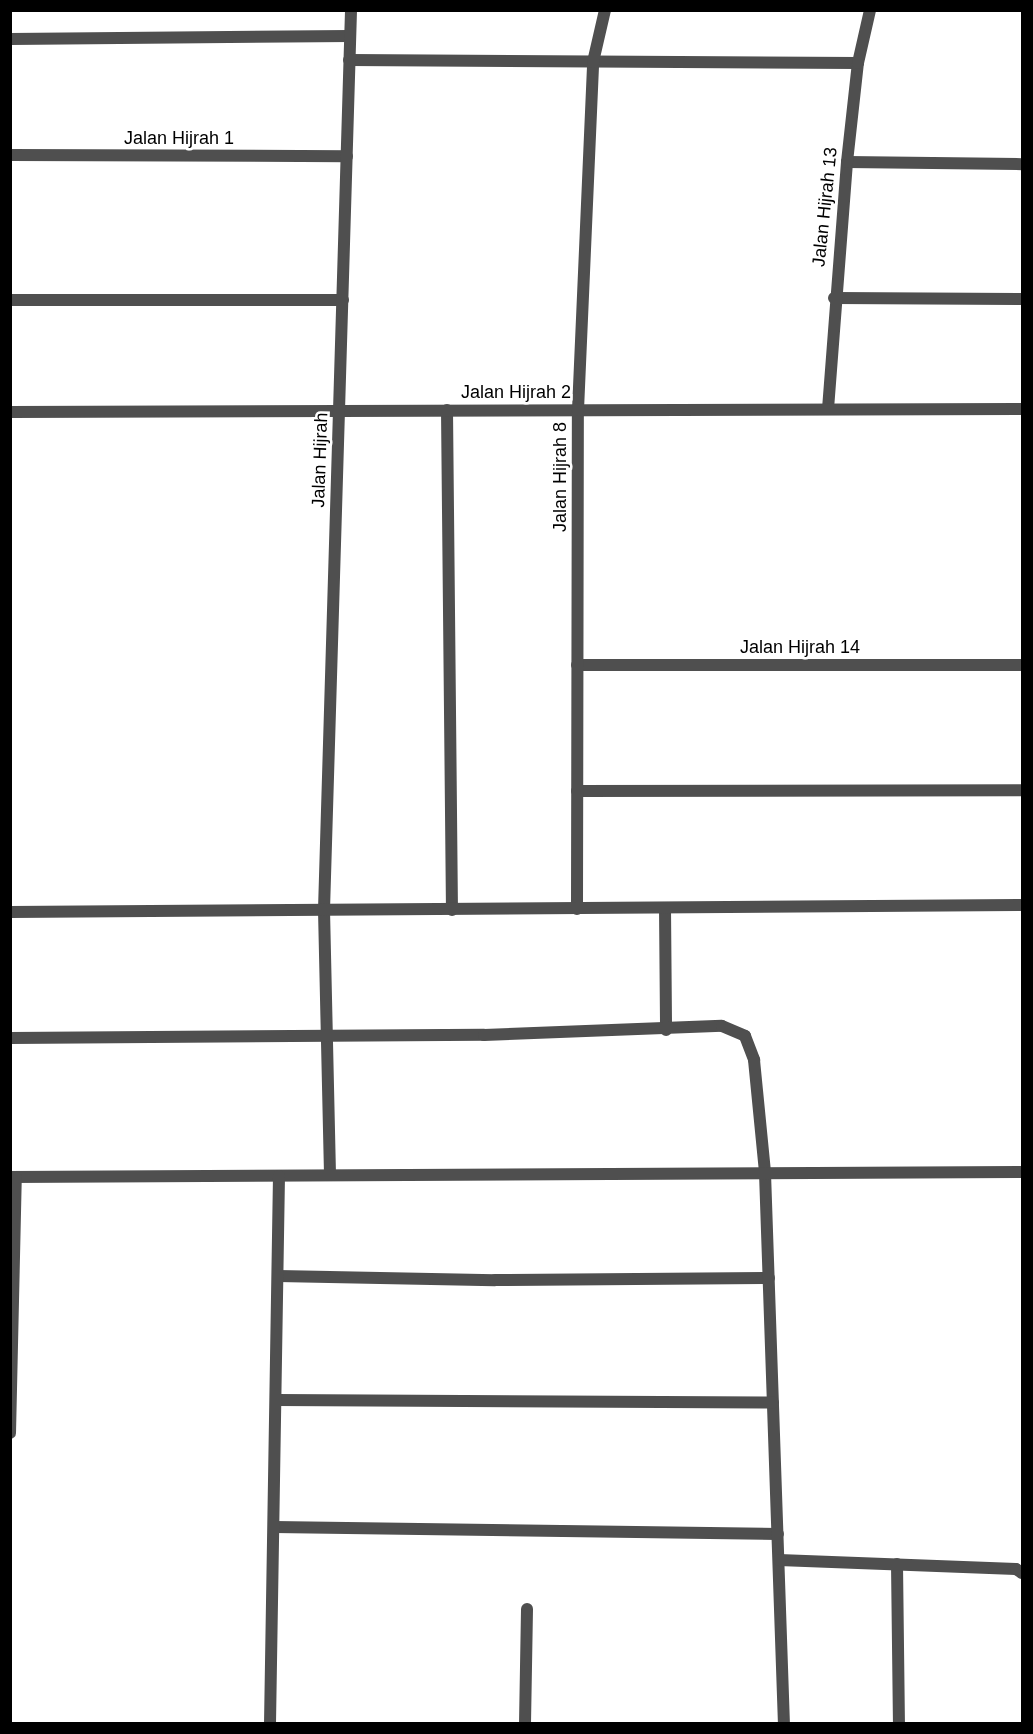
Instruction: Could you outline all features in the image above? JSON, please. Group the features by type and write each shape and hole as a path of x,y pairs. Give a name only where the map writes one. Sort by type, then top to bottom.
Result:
{"street":[{"name":"Jalan Hijrah","path":"330,1175 324,910 351,10"},
{"name":"Jalan Hijrah 8","path":"577,909 578,410 593,62 605,10"},
{"name":"Jalan Hijrah 13","path":"828,409 834,298 847,162 858,63 870,10"},
{"path":"10,39 350,36"},
{"path":"349,60 858,63"},
{"name":"Jalan Hijrah 1","path":"10,155 347,156"},
{"path":"847,162 1023,164"},
{"path":"834,298 1023,299"},
{"path":"10,300 343,300"},
{"name":"Jalan Hijrah 2","path":"10,412 1023,409"},
{"path":"447,410 452,910"},
{"name":"Jalan Hijrah 14","path":"577,665 1023,665"},
{"path":"577,791 1023,790"},
{"path":"10,912 1023,905"},
{"path":"665,908 666,1030"},
{"path":"10,1038 666,1030 722,1026 745,1036 754,1060 765,1173 784,1724"},
{"path":"10,1433 13,1178 1023,1172"},
{"path":"270,1724 279,1176"},
{"path":"278,1276 495,1280 769,1278"},
{"path":"276,1400 773,1403"},
{"path":"274,1527 778,1534"},
{"path":"779,1560 1016,1569 1023,1573"},
{"path":"897,1564 899,1724"},
{"path":"525,1724 527,1610"}]}
